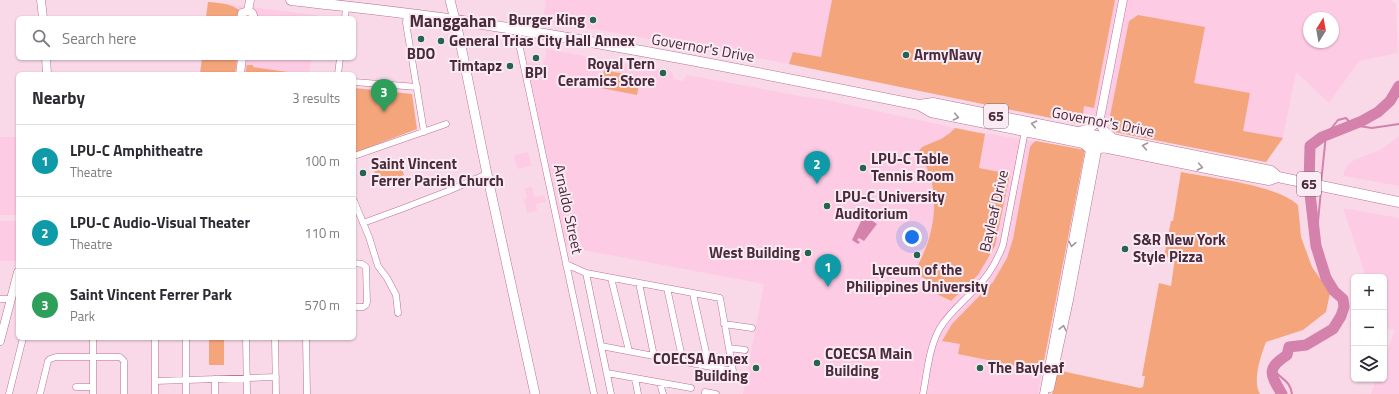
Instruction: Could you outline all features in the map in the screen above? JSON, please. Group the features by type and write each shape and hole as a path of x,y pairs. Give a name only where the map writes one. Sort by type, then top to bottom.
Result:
{"main road":[{"name":"Governor's Drive","path":"291,0 455,20 519,30 777,76 920,105 933,103 1116,140 1272,176 1399,202"},
{"path":"450,0 534,394"},
{"name":"Governor's Drive","path":"920,105 931,112 1081,143 1272,176"}],"street":[{"path":"41,0 43,16"},
{"path":"248,11 250,0"},
{"path":"1116,140 1102,128 1100,118 1123,0"},
{"path":"345,16 346,7"},
{"path":"241,16 242,13 248,11"},
{"path":"248,11 252,13 253,16"},
{"path":"407,14 406,23 424,132"},
{"name":"Arnaldo Street","path":"519,30 518,39 594,394"},
{"path":"46,60 47,72"},
{"path":"240,72 242,60"},
{"path":"338,72 340,60"},
{"path":"356,82 417,87"},
{"path":"1072,131 1086,130 1094,126 1100,118"},
{"path":"356,155 446,124"},
{"name":"Bayleaf Drive","path":"923,394 932,347 940,328 956,307 985,279 1000,253 1003,245 1025,131"},
{"path":"1044,394 1090,150 1087,146 1081,143"},
{"path":"1049,394 1069,300 1097,151 1108,148"},
{"path":"363,223 448,191 487,174"},
{"path":"356,205 369,237 378,266 387,278 396,295 398,313"},
{"path":"356,263 362,264 366,267 367,298 366,305 363,307 356,307"},
{"path":"566,264 586,274 720,298 733,371 601,346"},
{"path":"586,274 611,394"},
{"path":"611,278 629,351"},
{"path":"639,283 654,356"},
{"path":"667,288 683,362"},
{"path":"694,294 708,366"},
{"path":"0,299 15,299 0,341"},
{"path":"724,324 752,328"},
{"path":"9,394 23,340"},
{"path":"93,340 93,394"},
{"path":"155,340 155,394"},
{"path":"186,340 186,394"},
{"path":"246,340 247,394"},
{"path":"275,340 276,394"},
{"path":"306,340 307,394"},
{"path":"729,348 745,350"},
{"path":"40,394 50,359 56,356 93,358 120,357 124,361 124,394"},
{"path":"606,373 690,388"},
{"path":"155,381 276,377"},
{"path":"635,378 638,394"},
{"path":"215,379 215,394"},
{"path":"660,383 663,394"},
{"path":"76,387 93,387"},
{"path":"679,394 681,387"},
{"path":"705,394 706,392 716,394"}],"shaded area":[{"path":"541,0 1391,0 1396,4 1398,53 1359,61 1329,103 1296,72 1283,138 1266,162 1114,132 1109,121 1083,116 1080,124 779,62 543,20 546,1"},
{"path":"832,0 1115,0 1094,108 1084,106 1082,122 1080,124 789,64 793,52 821,57"},
{"path":"208,2 316,15 316,16 206,16"},
{"path":"208,2 232,6 239,10 240,16 206,16"},
{"path":"1138,15 1205,27 1194,83 1250,93 1243,131 1283,138 1266,162 1114,132 1109,121 1129,21"},
{"name":"Lyceum of the Philippines University","path":"547,49 659,70 660,67 668,69 673,74 673,79 683,81 687,75 823,99 955,128 1085,150 1038,394 743,394 764,284 567,247 565,244 527,62 543,65"},
{"path":"202,60 311,61 309,72 200,72"},
{"path":"202,60 237,60 235,72 200,72"},
{"path":"247,65 253,65 253,67 288,72 245,72"},
{"path":"604,70 640,77 637,95 601,88"},
{"path":"356,88 412,94 417,129 356,152"},
{"path":"955,128 985,134 979,168 1010,174 995,246 978,275 951,301 923,287 927,280 914,272 929,239 934,215 931,179 925,164 919,157 917,158 922,147 941,139"},
{"path":"1399,136 1399,186 1344,176 1344,171 1347,166 1354,160 1380,150"},
{"path":"0,137 16,137 16,215 0,215"},
{"path":"1036,141 1085,150 1042,371 958,354 960,344 942,341 952,324 993,282 1007,258 1013,239 1030,147"},
{"path":"528,152 531,166 517,169 514,155"},
{"path":"399,161 404,175 378,184 374,170"},
{"path":"1181,172 1260,187 1288,198 1298,205 1301,237 1312,267 1330,293 1326,312 1303,330 1266,342 1257,375 1260,394 1052,394 1057,370 1140,388 1143,387 1145,376 1142,376 1159,283 1171,286 1175,258 1164,257 1171,221 1173,221"},
{"path":"532,187 534,197 544,195 546,202 536,204 537,211 527,213 524,199 527,198 525,188"},
{"path":"1343,208 1399,218 1399,394 1371,394 1375,382 1387,382 1387,351 1395,330 1387,328 1387,274 1365,274"},
{"path":"864,215 877,224 864,241 859,238 857,240 860,242 858,244 852,240"},
{"path":"0,221 16,221 16,261 0,261"},
{"path":"209,340 224,340 224,365 209,365"}],"waterway":[{"path":"1282,394 1273,377 1273,368 1287,355 1289,347 1306,345 1333,329 1341,316 1344,307 1343,299 1334,291 1326,278 1316,246 1309,185 1310,146 1322,137 1362,121 1378,112 1390,101 1399,86"},
{"path":"1394,95 1399,95"},
{"path":"1321,183 1326,135 1338,120 1346,118 1352,125 1372,128 1399,124"},
{"path":"1316,243 1321,190"},
{"path":"1273,368 1287,382 1292,394"}],"place":[{"name":"Burger King","path":"593,20"},
{"name":"BDO","path":"421,39"},
{"name":"General Trias City Hall Annex","path":"441,41"},
{"name":"ArmyNavy","path":"906,55"},
{"name":"BPI","path":"536,58"},
{"name":"Timtapz","path":"510,66"},
{"name":"Royal Tern Ceramics Store","path":"663,73"},
{"name":"Saint Vincent Ferrer Park","path":"384,112"},
{"name":"LPU-C Table Tennis Room","path":"863,168"},
{"name":"Saint Vincent Ferrer Parish Church","path":"363,173"},
{"name":"LPU-C Audio-Visual Theater","path":"817,184"},
{"name":"LPU-C University Auditorium","path":"827,206"},
{"name":"S&R New York Style Pizza","path":"1125,249"},
{"name":"West Building","path":"808,253"},
{"name":"Lyceum of the Philippines University","path":"917,255"},
{"name":"LPU-C Amphitheatre","path":"828,287"},
{"name":"COECSA Main Building","path":"817,363"},
{"name":"COECSA Annex Building","path":"756,368"},
{"name":"The Bayleaf","path":"980,368"}],"district":[{"name":"Manggahan","path":"453,21"}]}
